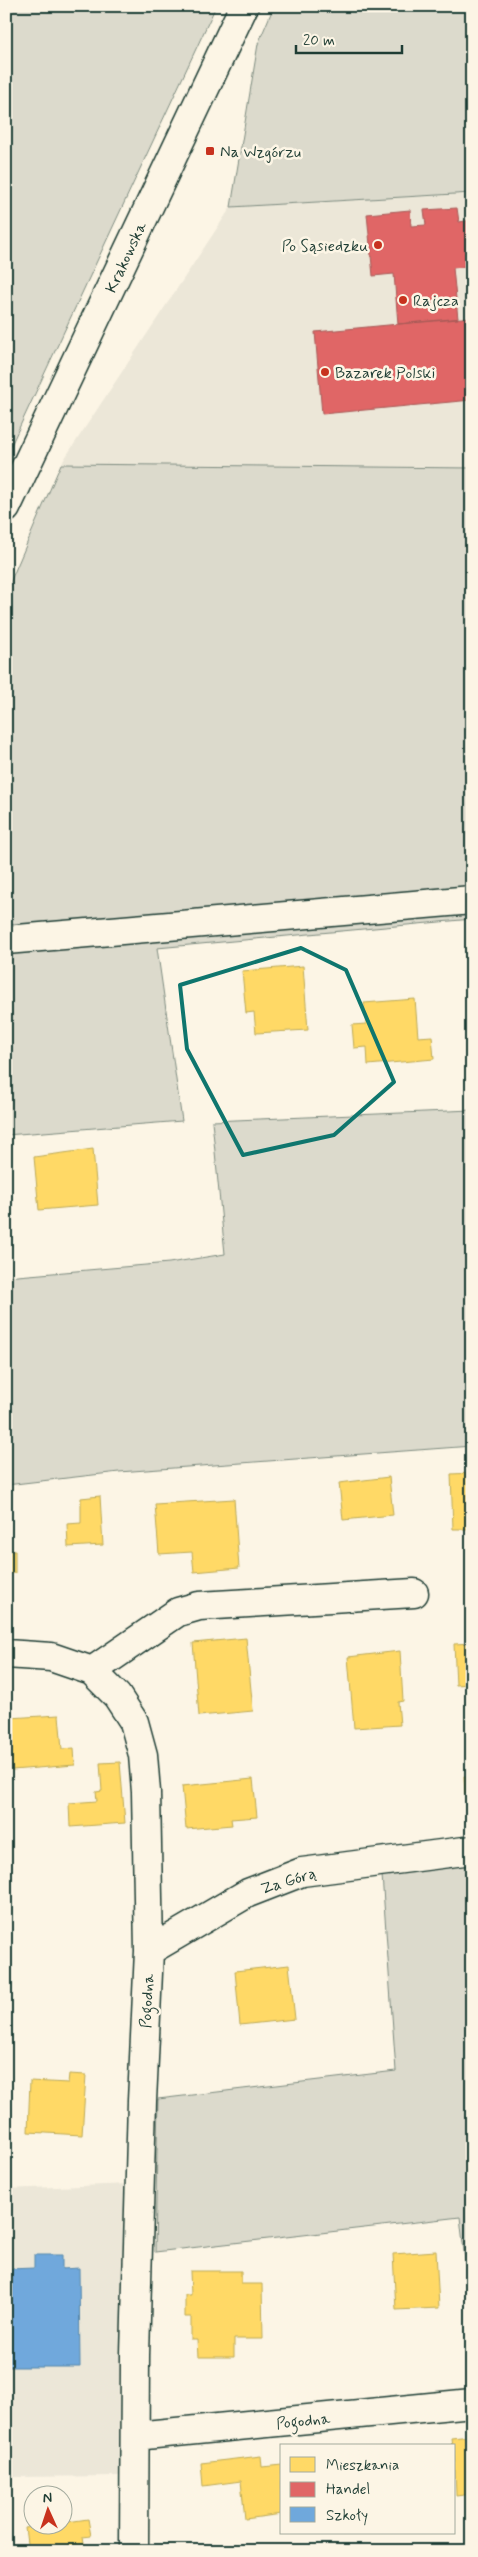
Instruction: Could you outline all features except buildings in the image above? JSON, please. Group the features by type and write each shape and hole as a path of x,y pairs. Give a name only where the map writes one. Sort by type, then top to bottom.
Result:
{"street":[{"name":"Krakowska","path":"6,508 244,6"},
{"path":"6,940 472,900"},
{"path":"92,1671 178,1612 198,1606 414,1593"},
{"name":"Pogodna","path":"6,1654 51,1657 92,1671 117,1696 134,1722 143,1755 146,1792 149,1951 142,2101 134,2551"},
{"name":"Za Górą","path":"149,1951 248,1893 302,1872 472,1850"},
{"name":"Pogodna","path":"135,2436 472,2403"}],"highlighted area":[{"path":"301,948 346,970 394,1082 334,1135 243,1155 187,1049 180,985"}],"shaded area":[{"path":"6,6 216,6 6,456"},
{"path":"274,6 472,6 472,193 231,207 258,44"},
{"path":"472,193 472,468 61,464 231,207"},
{"path":"61,464 472,468 472,919 157,948 182,1121 6,1135 6,592"},
{"path":"472,1110 472,1446 119,1472 6,1485 6,1277 169,1263 225,1254 212,1121"},
{"path":"472,1850 472,2322 460,2217 155,2252 158,2099 396,2071 381,1861"},
{"path":"130,2184 126,2476 6,2477 6,2189"}],"place":[{"name":"Na Wzgórzu","path":"210,151"},
{"name":"Po Sąsiedzku","path":"378,245"},
{"name":"Rajcza","path":"403,300"},
{"name":"Bazarek Polski","path":"325,372"}]}
